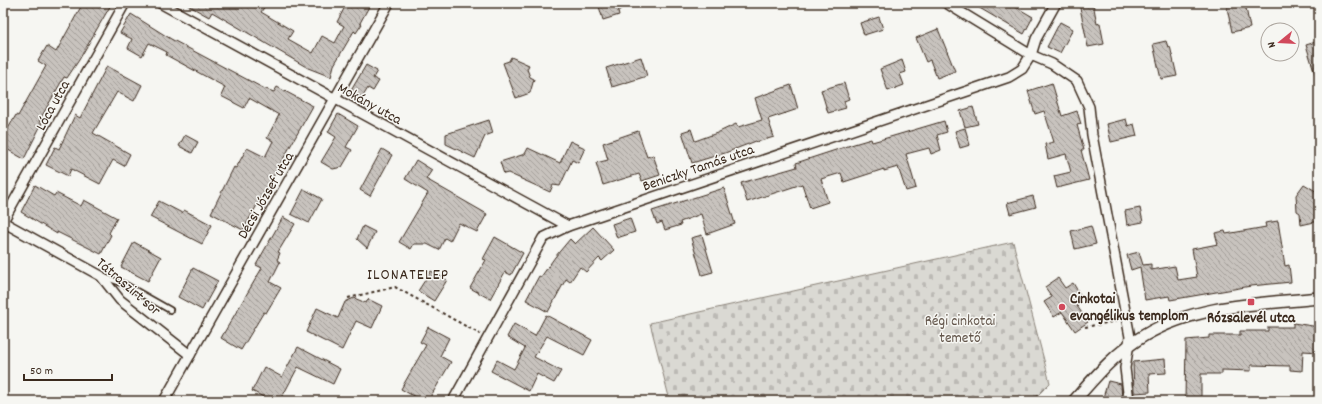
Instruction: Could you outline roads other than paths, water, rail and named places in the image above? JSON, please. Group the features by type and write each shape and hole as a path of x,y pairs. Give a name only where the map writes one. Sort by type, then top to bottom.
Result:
{"street":[{"name":"Lóca utca","path":"3,221 125,3"},
{"name":"Mokány utca","path":"160,3 568,226"},
{"name":"Décsi József utca","path":"164,401 336,100 389,3"},
{"path":"946,3 1031,55 1052,64 1077,81 1089,107 1092,135 1130,337 1125,368 1128,401"},
{"name":"Beniczky Tamás utca","path":"453,401 543,238 568,226 1009,77 1022,69 1031,55 1036,39 1056,3"},
{"name":"Tátraszirt sor","path":"3,221 101,276 120,300 190,355"},
{"path":"1074,401 1108,364 1128,346 1144,335 1166,324 1203,312 1319,298"}],"lane":[{"path":"101,276 124,284 170,310"}],"place":[{"name":"Rózsalevél utca","path":"1251,302"},
{"name":"Cinkotai evangélikus templom","path":"1062,307"}],"district":[{"name":"ILONATELEP","path":"408,273"}],"park label":[{"name":"Régi cinkotai temető","path":"960,328"}]}
